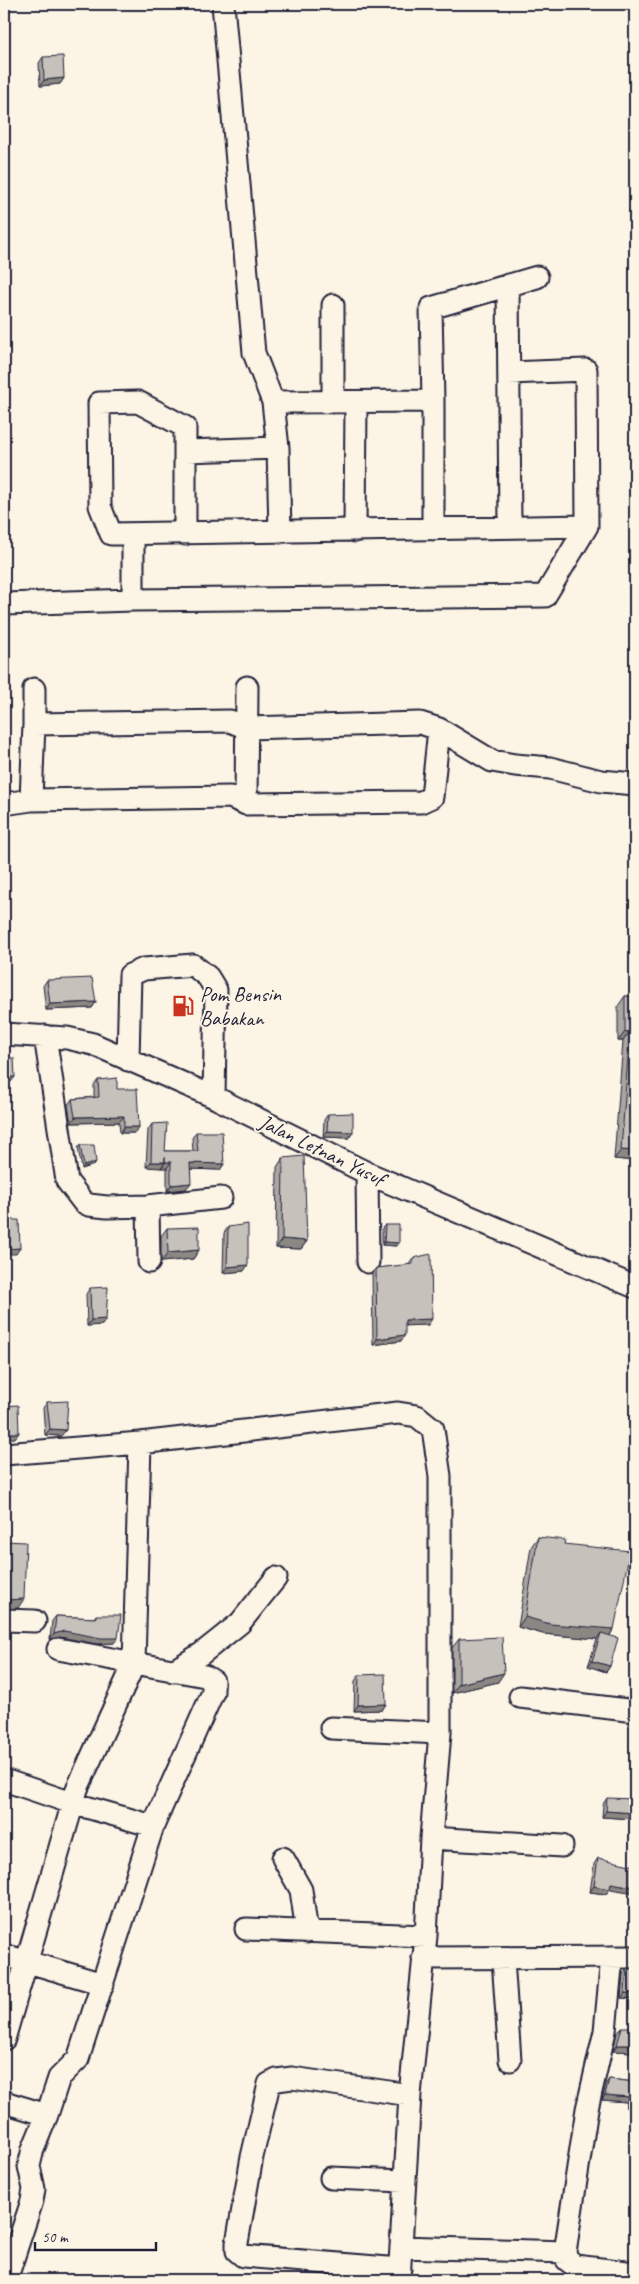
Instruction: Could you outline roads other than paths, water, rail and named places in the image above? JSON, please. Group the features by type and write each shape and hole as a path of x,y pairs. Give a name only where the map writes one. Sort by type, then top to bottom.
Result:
{"street":[{"path":"223,4 254,353 270,394 278,448 280,532"},
{"path":"433,529 431,308 537,277"},
{"path":"508,285 510,527"},
{"path":"333,305 333,402"},
{"path":"4,604 133,600 545,596 587,526 586,370 509,373"},
{"path":"270,394 333,402 433,401"},
{"path":"185,534 185,427 138,402 98,403 100,506 111,534 185,534 587,526"},
{"path":"356,402 356,531"},
{"path":"186,451 278,448"},
{"path":"133,534 133,600"},
{"path":"246,804 247,687"},
{"path":"31,800 34,689"},
{"path":"34,724 230,721 247,728 413,723 439,729 492,761 550,768 601,781 635,784"},
{"path":"4,804 31,800 230,797 246,804 416,803 430,799 439,729"},
{"path":"128,1060 130,976 144,969 193,965 208,977 216,990 214,1097"},
{"name":"Jalan Letnan Yusuf","path":"4,1034 67,1038 93,1044 214,1097 367,1173 635,1287"},
{"path":"45,1036 67,1181 74,1192 89,1205 107,1207 148,1206 221,1198"},
{"path":"367,1173 368,1262"},
{"path":"148,1206 149,1262"},
{"path":"4,1454 140,1443 398,1413 417,1416 433,1429 440,1476 440,1733 431,1838 426,1936 410,2095 399,2274 243,2256 238,2251 252,2158 269,2084 277,2080 292,2078 410,2095"},
{"path":"4,2039 28,1962 72,1803 134,1664 140,1443"},
{"path":"173,1670 201,1654 240,1623 276,1578"},
{"path":"4,1620 35,1620"},
{"path":"4,2275 9,2272 32,2201 34,2189 29,2166 30,2158 60,2078 78,2059 153,1826 214,1685 213,1681 205,1676 58,1649"},
{"path":"520,1697 635,1710"},
{"path":"331,1728 440,1733"},
{"path":"4,1780 72,1803 153,1826"},
{"path":"431,1838 562,1846"},
{"path":"283,1858 301,1890 307,1932"},
{"path":"246,1929 426,1936"},
{"path":"4,1955 102,1984"},
{"path":"612,1957 605,2030 587,2108 565,2252 567,2260 575,2266 635,2273"},
{"path":"423,1958 635,1957"},
{"path":"503,1959 510,2060"},
{"path":"4,2102 47,2115"},
{"path":"331,2178 404,2181"},
{"path":"401,2247 565,2252"}],"place":[{"name":"Pom Bensin Babakan","path":"183,1006"}]}
